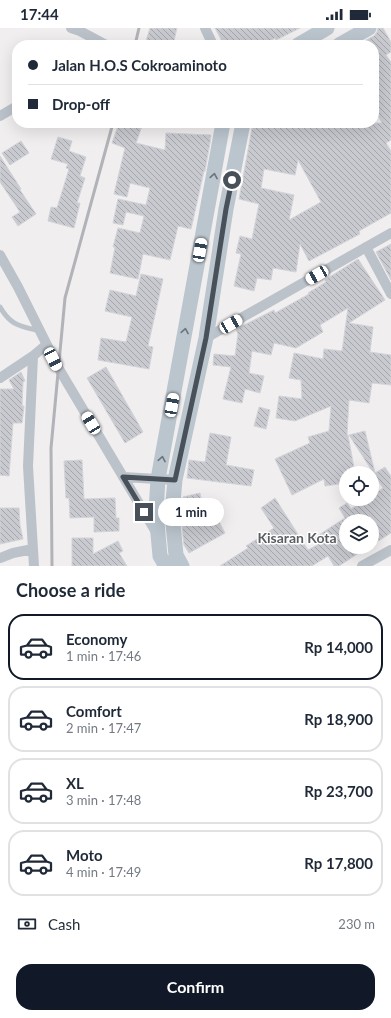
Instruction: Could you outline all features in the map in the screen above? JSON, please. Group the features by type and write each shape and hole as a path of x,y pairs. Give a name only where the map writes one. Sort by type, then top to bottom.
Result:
{"main road":[{"path":"307,40 327,28"},
{"path":"347,40 369,28"},
{"path":"166,566 160,556 156,511 158,479 222,128"},
{"path":"179,560 172,513 175,480 206,338 226,209 242,128"},
{"path":"208,203 226,209"}],"street":[{"path":"71,28 97,40"},
{"path":"205,28 211,40"},
{"path":"0,116 12,109"},
{"path":"206,338 391,233"},
{"path":"366,247 391,294"},
{"path":"0,256 18,287 59,369 158,534 179,560"},
{"path":"0,378 33,356 46,345"},
{"path":"33,356 28,466 34,566"},
{"path":"123,477 175,480"},
{"path":"0,558 13,553 33,550"},
{"path":"362,566 391,550"}],"lane":[{"path":"0,307 11,322 20,327 40,331"}],"building":[{"path":"150,28 177,28 174,40 146,40"},
{"path":"215,28 300,28 276,40 275,38 272,40 221,40"},
{"path":"378,28 383,28 391,42 391,52 386,55 391,62 391,140 386,143 391,151 391,213 359,231 360,234 309,261 300,244 296,272 273,268 271,280 257,278 254,291 234,286 241,254 236,253 240,236 252,239 259,204 239,199 252,128 379,128 379,123 382,123 379,118 379,40 366,40 374,36","holes":["298,160 321,202 289,220 294,195 261,188 264,169 295,175"]},
{"path":"117,128 141,128 136,143 165,150 166,133 211,135 205,171 191,229 178,226 170,260 143,254 138,279 110,273 115,247 113,247 118,228 140,233 144,216 126,212 123,225 113,223 118,199 146,205 150,188 130,183 127,197 114,194 125,148 112,143"},
{"path":"58,137 72,141 69,151 86,157 80,176 85,178 77,203 80,203 74,228 48,221 51,207 57,208 69,169 66,168 68,164 51,159"},
{"path":"21,141 29,153 10,165 2,153"},
{"path":"0,156 36,214 18,226 12,217 20,212 0,182"},
{"path":"391,244 391,280 376,252"},
{"path":"358,259 385,300 349,323 373,327 370,352 391,355 391,385 372,383 369,403 349,400 347,435 354,466 339,466 339,484 325,486 324,479 292,495 275,459 310,443 308,437 329,431 331,406 295,421 276,418 279,396 302,399 301,380 289,378 294,353 323,359 324,349 342,351 348,308 320,325 323,332 296,348 274,343 271,355 252,351 249,373 264,376 260,393 245,389 242,403 223,399 231,367 213,365 214,354 235,356 238,334 236,329 274,310 275,313 309,294 308,293 326,282 325,280"},
{"path":"141,274 163,279 148,346 153,347 149,369 98,360 101,338 126,342 132,317 105,311 110,290 136,296"},
{"path":"106,367 143,432 125,443 87,378"},
{"path":"21,372 25,381 23,382 22,406 24,406 22,423 13,423 9,476 0,475 0,389 14,389 9,380"},
{"path":"259,407 270,410 266,429 254,426"},
{"path":"365,431 373,466 369,466 349,435"},
{"path":"210,433 231,437 226,465 254,470 251,486 187,478 189,460 205,462"},
{"path":"82,460 84,499 115,498 116,518 119,518 119,531 94,532 94,517 70,518 69,498 66,498 64,461"},
{"path":"385,467 391,476 391,533 379,541 379,514 343,514 339,508 342,506 349,506 351,509 356,506 379,506 379,491 383,488 379,482 379,471"},
{"path":"200,493 204,514 213,510 225,533 189,553 184,545 182,526 184,525 181,512 183,497"},
{"path":"275,498 308,550 317,545 314,538 339,522 339,554 357,554 339,566 334,566 328,556 312,566 220,566 248,548 246,546 274,528 261,508"},
{"path":"0,508 19,508 23,539 0,544"},
{"path":"72,538 93,538 93,554 118,541 123,551 119,553 127,566 72,566"}],"railway":[{"path":"136,40 139,28"},
{"path":"52,566 51,448 65,298 112,128"}],"district":[{"name":"Kisaran Kota","path":"297,537"}],"route":[{"path":"144,512 123,477 175,480 206,338 226,209 232,180"}]}
